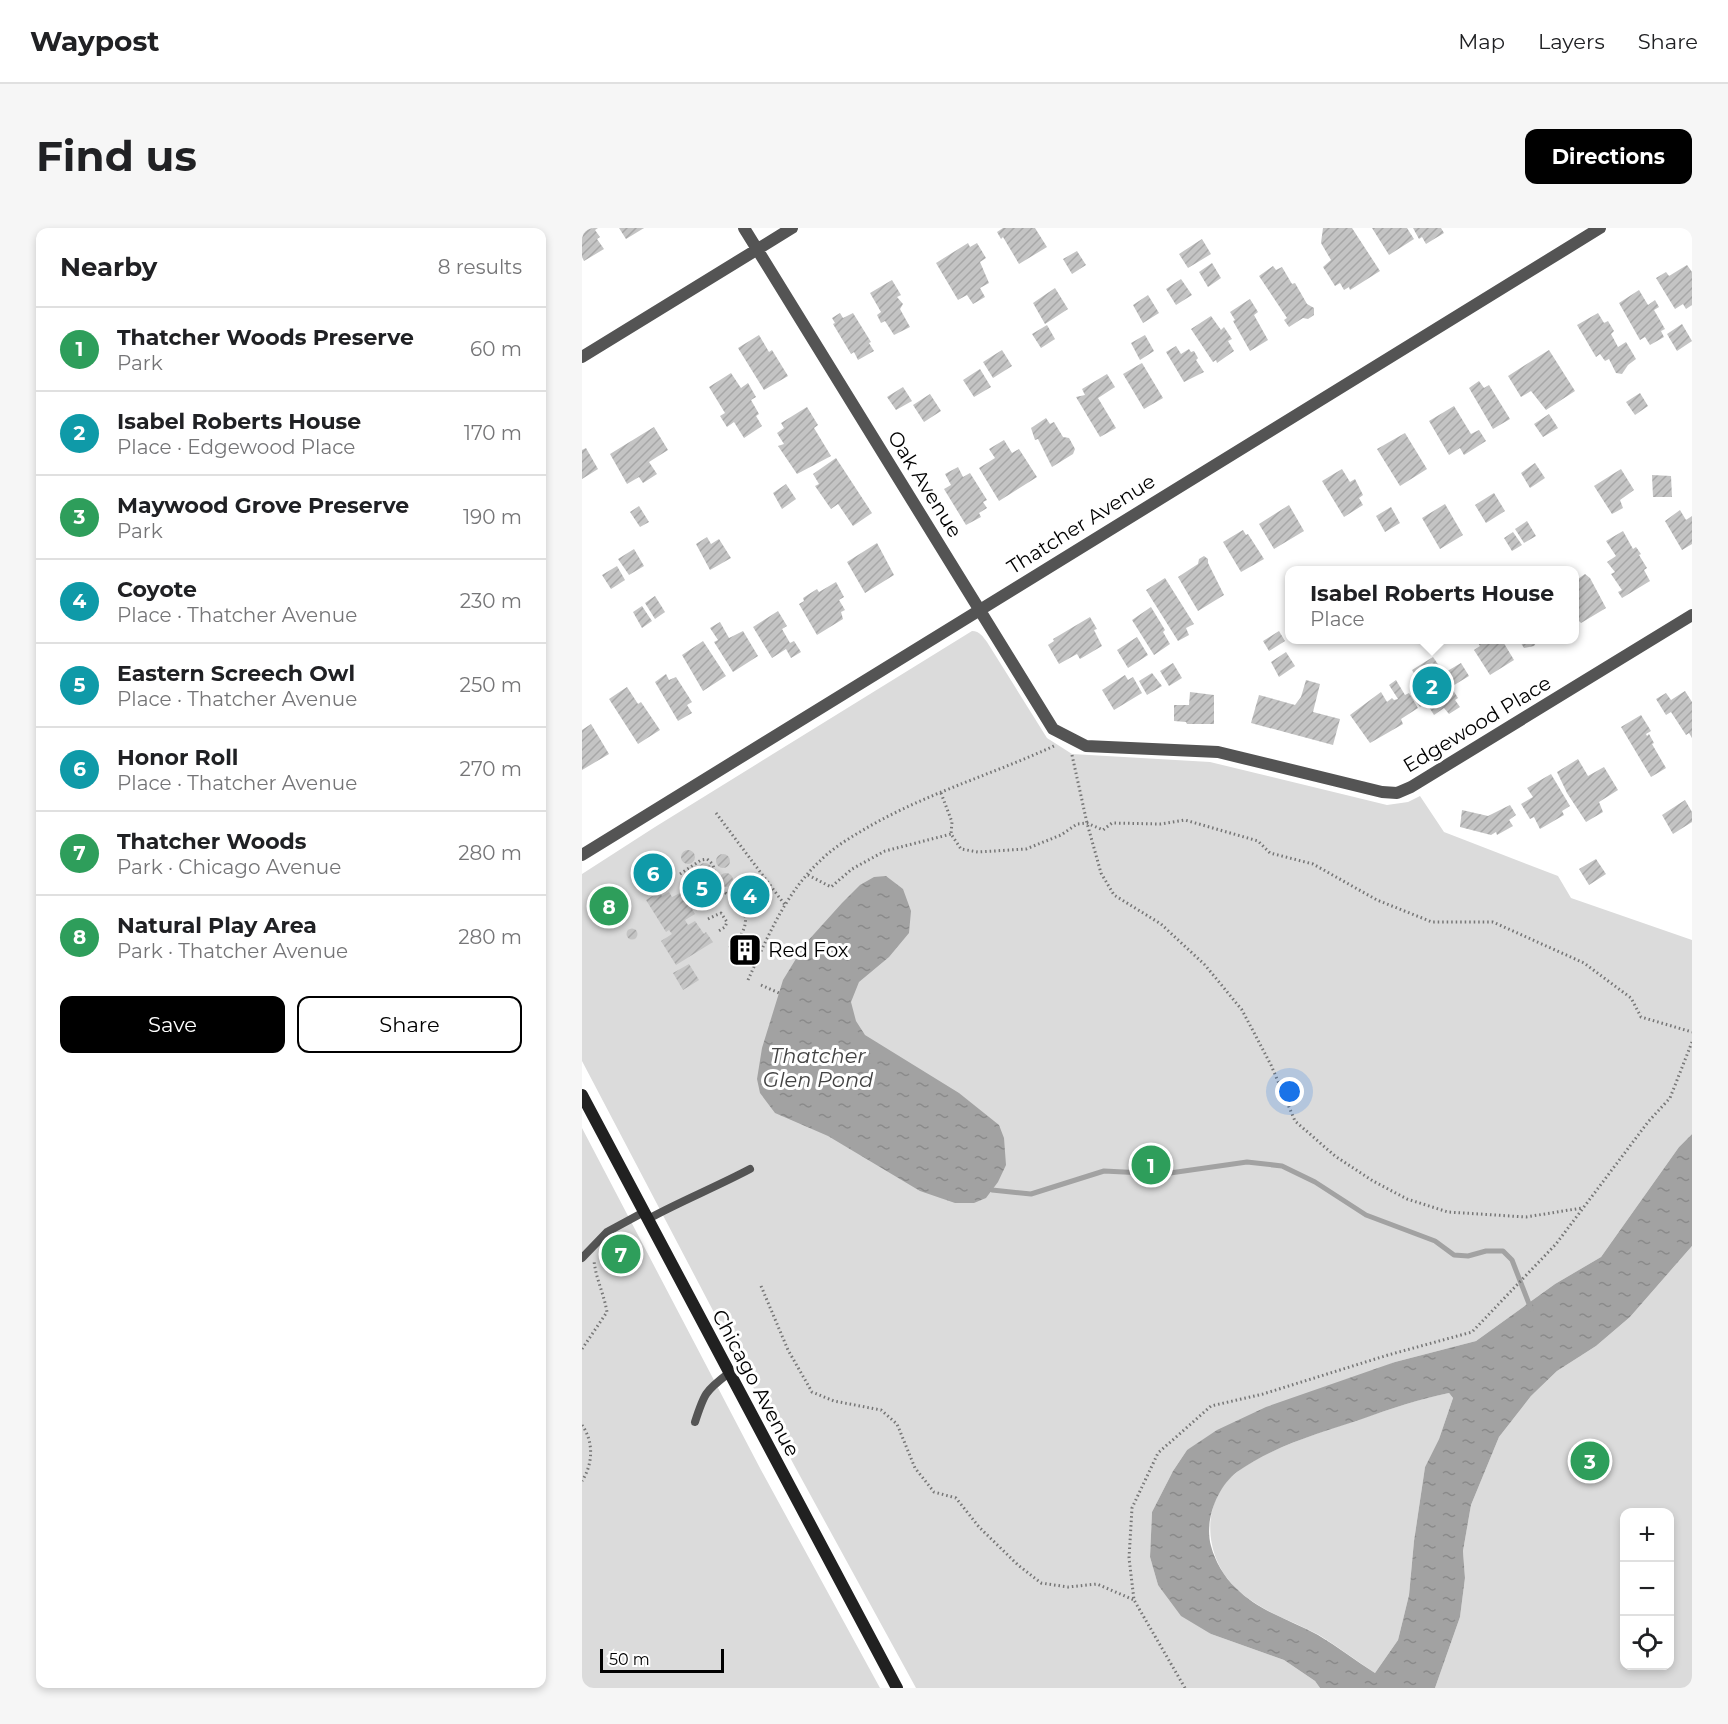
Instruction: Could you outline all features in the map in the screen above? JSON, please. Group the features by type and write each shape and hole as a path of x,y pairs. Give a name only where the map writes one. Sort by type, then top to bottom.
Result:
{"main road":[{"name":"Chicago Avenue","path":"582,1095 897,1688"}],"street":[{"name":"Oak Avenue","path":"744,228 1053,729 1086,746"},
{"path":"582,357 792,228"},
{"name":"Thatcher Avenue","path":"582,855 1600,228"},
{"name":"Edgewood Place","path":"1086,746 1218,752 1382,792 1397,793 1411,788 1692,615"}],"lane":[{"path":"582,1258 607,1232 710,1190 750,1168"},
{"path":"695,1422 703,1397 709,1389 729,1373"}],"path":[{"path":"1066,736 1101,873 1114,895 1161,924 1205,965 1242,1010 1271,1065 1295,1121 1335,1156 1373,1181 1407,1199 1448,1212 1526,1216 1584,1208"},
{"path":"748,980 785,906 820,860 845,840 890,815 1056,745"},
{"path":"941,793 952,822 951,834 961,849 978,852 1026,849 1061,835 1077,824 1087,822 1103,830 1112,823 1161,824 1185,820 1258,842 1270,853 1313,864 1377,900 1432,922 1494,922 1584,963 1631,998 1641,1017 1692,1032"},
{"path":"716,813 785,906"},
{"path":"807,875 831,887 852,869 885,851 951,834"},
{"path":"680,874 701,860 707,859 713,863 716,885 739,903 745,912 744,932 728,949"},
{"path":"708,919 721,913 725,917 727,922 725,927 717,932"},
{"path":"761,985 779,993"},
{"path":"1185,1688 1134,1600 1129,1558 1132,1508 1158,1453 1211,1406 1263,1394 1388,1354 1472,1332 1556,1244 1648,1122 1670,1098 1692,1042"},
{"path":"582,1349 607,1311 595,1276 594,1263"},
{"path":"761,1286 788,1350 812,1392 834,1401 881,1410 897,1424 915,1468 934,1492 956,1498 979,1527 1018,1565 1041,1583 1068,1587 1097,1584 1134,1600"},
{"path":"582,1425 591,1440 591,1456 582,1481"}],"shaded area":[{"path":"972,631 983,636 1047,738 1072,754 1210,762 1387,805 1408,802 1420,796 1444,832 1558,876 1571,898 1692,940 1692,1134 1679,1147 1601,1257 1555,1284 1476,1341 1395,1362 1187,1450 1173,1471 1152,1512 1150,1557 1158,1585 1211,1634 1284,1660 1315,1681 1320,1688 916,1688 794,1465 582,1061 582,874"},
{"path":"582,1128 761,1470 880,1688 582,1688"},
{"path":"1692,1246 1692,1688 1435,1688 1460,1617 1465,1578 1463,1551 1471,1505 1499,1437 1531,1396 1557,1371 1596,1346 1630,1317"},
{"path":"1449,1393 1453,1398 1439,1439 1425,1467 1409,1595 1398,1640 1375,1673 1319,1635 1255,1603 1225,1576 1212,1546 1210,1530 1216,1498 1237,1472 1264,1455 1357,1420"}],"water":[{"name":"Thatcher Glen Pond","path":"886,876 903,889 911,911 909,933 889,957 859,982 851,1002 856,1021 865,1035 959,1093 999,1125 1004,1138 1006,1165 998,1182 986,1198 974,1203 955,1203 920,1191 828,1136 775,1113 760,1093 757,1079 762,1048 783,980 805,944 842,903 860,885 874,877"},
{"path":"1692,1134 1692,1246 1630,1317 1596,1346 1557,1371 1531,1396 1499,1437 1471,1505 1463,1551 1465,1578 1460,1617 1435,1688 1320,1688 1315,1681 1284,1660 1211,1634 1181,1616 1158,1585 1150,1557 1152,1512 1173,1471 1187,1450 1217,1430 1266,1407 1395,1362 1476,1341 1555,1284 1601,1257 1679,1147","holes":["1449,1393 1453,1398 1439,1439 1425,1467 1409,1595 1398,1640 1375,1673 1318,1635 1254,1603 1228,1579 1213,1552 1209,1526 1218,1495 1237,1472 1281,1447 1313,1435 1427,1398"]}],"building":[{"path":"582,228 598,228 595,230 600,237 597,239 604,249 584,261 582,257"},
{"path":"619,228 644,228 626,239"},
{"path":"1003,228 1035,228 1047,247 1019,264 1003,237 1001,239 997,232"},
{"path":"1323,228 1352,228 1380,271 1350,290 1349,287 1344,290 1340,283 1335,286 1323,267 1331,260 1321,243"},
{"path":"1372,228 1407,228 1414,239 1389,255"},
{"path":"1413,228 1441,228 1444,233 1426,244 1422,237 1419,239"},
{"path":"1202,239 1211,254 1188,268 1179,254"},
{"path":"968,243 970,247 977,243 986,258 980,262 989,283 980,288 985,297 973,304 967,295 958,300 936,263"},
{"path":"1077,251 1086,265 1072,274 1063,259"},
{"path":"1212,263 1221,278 1208,287 1199,272"},
{"path":"1687,265 1692,272 1692,305 1686,309 1683,304 1675,309 1656,278 1666,272 1669,276"},
{"path":"1273,266 1276,270 1282,267 1292,284 1295,283 1307,304 1314,308 1314,315 1308,319 1303,318 1289,327 1284,320 1287,318 1259,276"},
{"path":"1181,279 1192,295 1176,305 1166,289"},
{"path":"892,280 901,295 897,297 903,304 900,309 910,327 894,335 885,321 881,323 877,315 881,312 870,293"},
{"path":"1055,288 1068,309 1045,324 1033,303"},
{"path":"1639,290 1648,305 1655,300 1659,307 1654,310 1665,329 1661,331 1664,337 1650,345 1645,337 1640,340 1619,303"},
{"path":"1148,295 1159,313 1143,323 1133,305"},
{"path":"1250,299 1258,312 1254,315 1268,340 1250,351 1230,312"},
{"path":"840,313 843,318 853,313 874,351 858,360 854,352 851,354 833,324 835,323 832,318"},
{"path":"1598,313 1604,323 1608,321 1614,331 1611,334 1618,347 1626,342 1636,359 1622,374 1616,373 1609,359 1605,361 1600,354 1596,357 1577,325"},
{"path":"1211,316 1221,330 1224,327 1232,339 1228,341 1234,351 1217,363 1216,360 1213,362 1191,329"},
{"path":"1682,324 1692,341 1677,351 1667,334"},
{"path":"1047,325 1055,339 1041,348 1032,334"},
{"path":"759,335 769,352 772,350 788,376 764,390 738,348"},
{"path":"1145,335 1154,351 1140,360 1131,343"},
{"path":"1176,346 1181,354 1189,349 1191,352 1194,351 1198,358 1196,360 1204,372 1184,382 1166,352"},
{"path":"1002,350 1012,366 993,378 983,362"},
{"path":"1549,350 1575,391 1546,410 1531,391 1521,397 1508,376"},
{"path":"1142,363 1163,398 1144,409 1123,374"},
{"path":"980,369 991,387 974,397 963,380"},
{"path":"731,373 741,388 748,383 756,397 751,400 759,414 756,416 762,426 744,438 734,422 727,427 720,416 725,413 709,387"},
{"path":"1107,374 1115,387 1098,398 1116,428 1100,437 1076,397 1085,395 1082,389"},
{"path":"1479,381 1484,388 1489,385 1510,419 1493,429 1469,388"},
{"path":"903,387 912,401 896,410 887,397"},
{"path":"1640,393 1648,406 1635,415 1626,402"},
{"path":"930,394 941,411 924,422 913,405"},
{"path":"1454,406 1471,434 1479,430 1486,441 1464,455 1460,448 1449,455 1429,421"},
{"path":"807,407 818,425 814,428 831,456 797,474 778,446 784,444 777,433 784,428 781,423"},
{"path":"1549,414 1558,428 1543,437 1534,424"},
{"path":"1046,418 1050,424 1054,422 1063,437 1069,438 1075,449 1073,454 1052,467 1038,439 1035,440 1031,428"},
{"path":"654,427 668,450 649,462 657,474 643,483 639,477 627,484 610,454"},
{"path":"1405,433 1427,469 1400,486 1377,449"},
{"path":"1004,440 1012,453 1019,449 1037,477 999,501 979,468 995,458 989,449"},
{"path":"586,448 598,469 582,479 582,450"},
{"path":"836,458 872,513 853,526 838,504 831,509 815,486 819,484 813,474"},
{"path":"1535,463 1545,478 1530,488 1521,473"},
{"path":"958,467 963,477 970,473 987,500 983,502 987,508 979,513 981,517 966,525 944,489 951,485 945,474"},
{"path":"1342,469 1350,482 1355,479 1363,495 1359,498 1363,505 1344,517 1322,481"},
{"path":"1621,469 1634,490 1620,500 1623,508 1612,514 1594,486"},
{"path":"1652,475 1671,476 1672,497 1653,497"},
{"path":"786,484 796,499 782,509 773,493"},
{"path":"1494,493 1505,511 1486,523 1475,505"},
{"path":"1445,504 1463,535 1440,549 1422,518"},
{"path":"1289,505 1304,531 1274,549 1259,524"},
{"path":"639,506 649,522 640,527 630,512"},
{"path":"1391,507 1400,523 1385,532 1376,516"},
{"path":"1680,510 1686,520 1692,516 1692,544 1682,550 1665,521"},
{"path":"1527,521 1536,536 1524,543 1515,529"},
{"path":"1243,530 1264,559 1241,572 1223,542"},
{"path":"1623,531 1633,549 1636,547 1641,554 1639,555 1647,568 1644,570 1650,581 1622,598 1618,592 1622,590 1611,574 1615,572 1607,562 1616,556 1606,541"},
{"path":"1513,532 1522,545 1512,551 1504,538"},
{"path":"707,537 711,544 719,539 731,558 710,570 696,544"},
{"path":"877,543 894,575 865,593 847,562"},
{"path":"634,549 644,566 629,575 618,559"},
{"path":"1204,556 1208,559 1224,595 1198,611 1178,577 1198,564 1199,559"},
{"path":"617,566 625,580 611,589 602,575"},
{"path":"1585,574 1590,578 1606,608 1581,623 1579,621 1579,578"},
{"path":"1165,578 1194,624 1186,628 1189,635 1178,641 1146,590"},
{"path":"836,582 844,597 839,600 845,610 841,612 843,619 817,635 799,604 804,601 803,598 817,589 819,592"},
{"path":"655,596 665,612 655,619 645,603"},
{"path":"642,606 652,621 642,628 633,612"},
{"path":"1151,607 1165,630 1163,632 1170,644 1154,655 1132,620"},
{"path":"778,611 787,626 782,629 790,643 794,641 801,652 791,658 786,649 772,658 753,627"},
{"path":"1090,617 1097,629 1094,630 1102,646 1080,659 1077,654 1059,664 1048,645 1054,641 1053,639"},
{"path":"720,622 729,638 743,631 758,656 733,672 714,642 718,640 710,628"},
{"path":"1279,631 1285,641 1269,651 1263,641"},
{"path":"1137,637 1148,655 1128,668 1117,650"},
{"path":"703,641 726,676 703,691 682,655"},
{"path":"1479,644 1504,644 1514,660 1490,675 1474,650 1480,646"},
{"path":"1522,644 1535,644 1534,646 1524,648"},
{"path":"1286,652 1295,666 1279,677 1271,662"},
{"path":"1433,657 1444,673 1461,663 1469,676 1451,687 1458,698 1455,700 1460,707 1449,714 1444,708 1434,715 1429,707 1434,705 1431,700 1420,707 1411,693 1414,691 1410,685 1418,680 1412,670"},
{"path":"1173,663 1182,678 1169,686 1160,671"},
{"path":"1152,673 1162,686 1147,695 1139,681"},
{"path":"666,674 669,680 676,677 692,702 687,705 692,713 678,721 655,682"},
{"path":"1125,675 1128,680 1133,677 1142,693 1114,710 1102,690"},
{"path":"1306,680 1320,684 1313,712 1340,719 1333,745 1251,723 1259,695 1295,705 1301,697"},
{"path":"1396,680 1405,695 1409,693 1418,708 1401,719 1403,724 1370,743 1350,715 1381,692 1387,702 1392,698 1398,699 1389,685"},
{"path":"627,687 638,704 641,702 660,730 638,744 609,699"},
{"path":"1685,691 1692,702 1692,738 1689,733 1686,735 1671,712 1666,715 1656,699 1666,693 1671,700"},
{"path":"1190,692 1214,695 1214,724 1187,724 1174,721 1174,705 1189,705"},
{"path":"1641,715 1651,731 1646,734 1647,736 1649,734 1666,768 1651,777 1621,727"},
{"path":"591,724 609,754 582,770 582,730"},
{"path":"1578,759 1588,776 1604,767 1618,790 1599,802 1603,812 1586,822 1567,793 1557,772"},
{"path":"1551,774 1570,806 1562,811 1564,815 1540,829 1534,817 1530,819 1521,804 1533,797 1527,788"},
{"path":"1685,800 1692,812 1692,822 1673,834 1662,815"},
{"path":"1510,805 1516,815 1509,820 1513,826 1497,835 1496,832 1491,835 1460,827 1462,810 1488,816"},
{"path":"688,850 693,852 695,857 693,862 688,864 683,862 681,857 683,852"},
{"path":"723,854 728,856 730,861 728,866 723,868 718,866 716,861 718,856"},
{"path":"1596,859 1606,874 1589,885 1579,869"},
{"path":"705,863 710,865 712,870 710,875 705,877 700,875 698,870 700,865"},
{"path":"726,873 731,875 733,880 731,885 726,887 721,885 719,880 721,875"},
{"path":"702,881 707,883 709,888 707,893 702,895 697,893 695,888 697,883"},
{"path":"741,881 749,883 751,887 749,892 753,896 760,896 762,900 760,908 752,908 749,902 751,898 739,892 738,885"},
{"path":"659,892 662,896 669,892 672,897 682,892 695,914 685,920 688,925 695,921 713,942 676,965 661,941 672,934 669,930 666,932 646,900"},
{"path":"632,929 636,930 636,938 632,939 628,938 627,934 628,930"},
{"name":"Red Fox","path":"745,945 749,946 749,954 745,955 741,954 740,950 741,946"},
{"path":"689,964 699,980 683,990 673,973"}],"waterway":[{"path":"992,1190 1031,1194 1104,1171 1163,1174 1247,1162 1282,1166 1315,1182 1366,1215 1435,1241 1454,1255 1468,1256 1486,1251 1503,1251 1512,1260 1531,1309"}],"place":[{"name":"Isabel Roberts House","path":"1432,686"},
{"name":"Honor Roll","path":"653,873"},
{"name":"Eastern Screech Owl","path":"702,888"},
{"name":"Coyote","path":"750,895"},
{"name":"Natural Play Area","path":"609,906"},
{"name":"Red Fox","path":"745,950"},
{"name":"Thatcher Woods Preserve","path":"1151,1165"},
{"name":"Thatcher Woods","path":"621,1254"},
{"name":"Maywood Grove Preserve","path":"1590,1461"}]}
